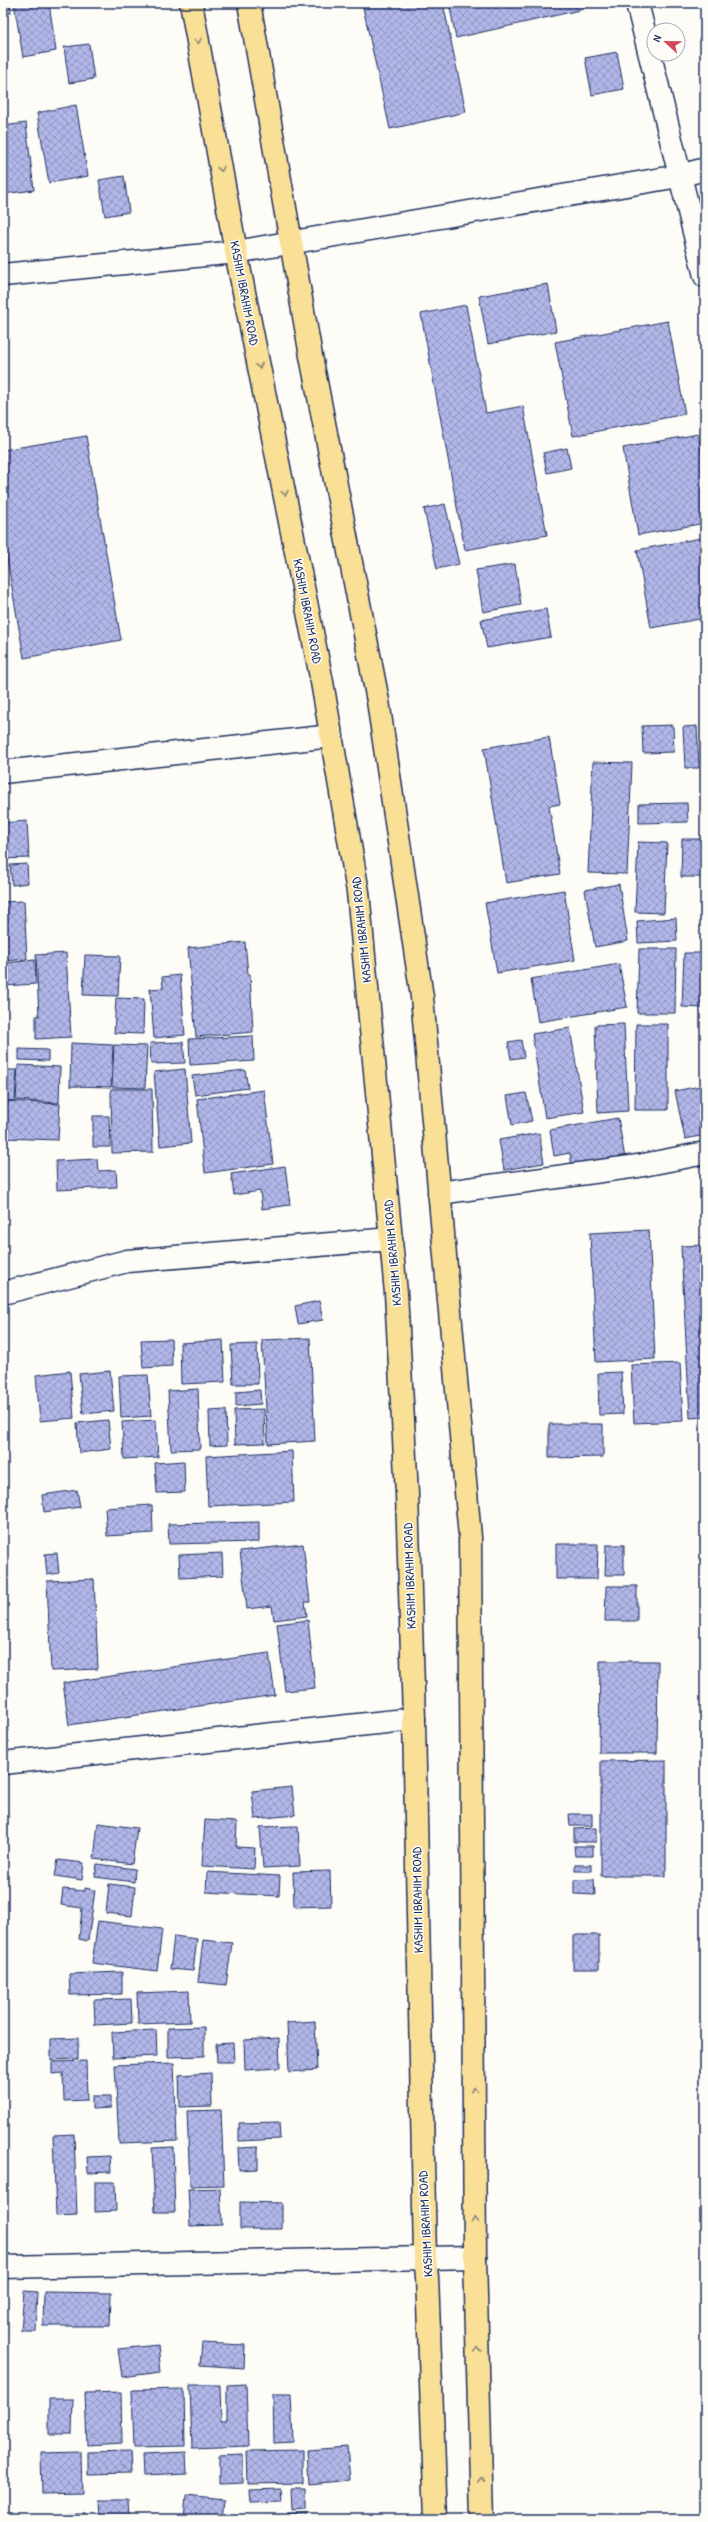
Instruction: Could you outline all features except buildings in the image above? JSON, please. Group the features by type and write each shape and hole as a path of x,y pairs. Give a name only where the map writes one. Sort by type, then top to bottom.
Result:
{"highway":[{"name":"KASHIM IBRAHIM ROAD","path":"191,3 236,252 332,736 358,892 391,1239 407,1494 414,1719 425,2257 428,2277 436,2519"},
{"path":"249,3 311,356 378,701 422,997 470,1537 475,2257 482,2519"}],"street":[{"path":"638,3 679,176 705,276"},
{"path":"3,275 236,252 679,176 705,169"},
{"path":"3,772 332,736"},
{"path":"439,1193 638,1166 705,1153"},
{"path":"3,1293 127,1260 391,1239"},
{"path":"3,1763 414,1719"},
{"path":"3,1757 3,1776"},
{"path":"3,2267 475,2257"}]}
